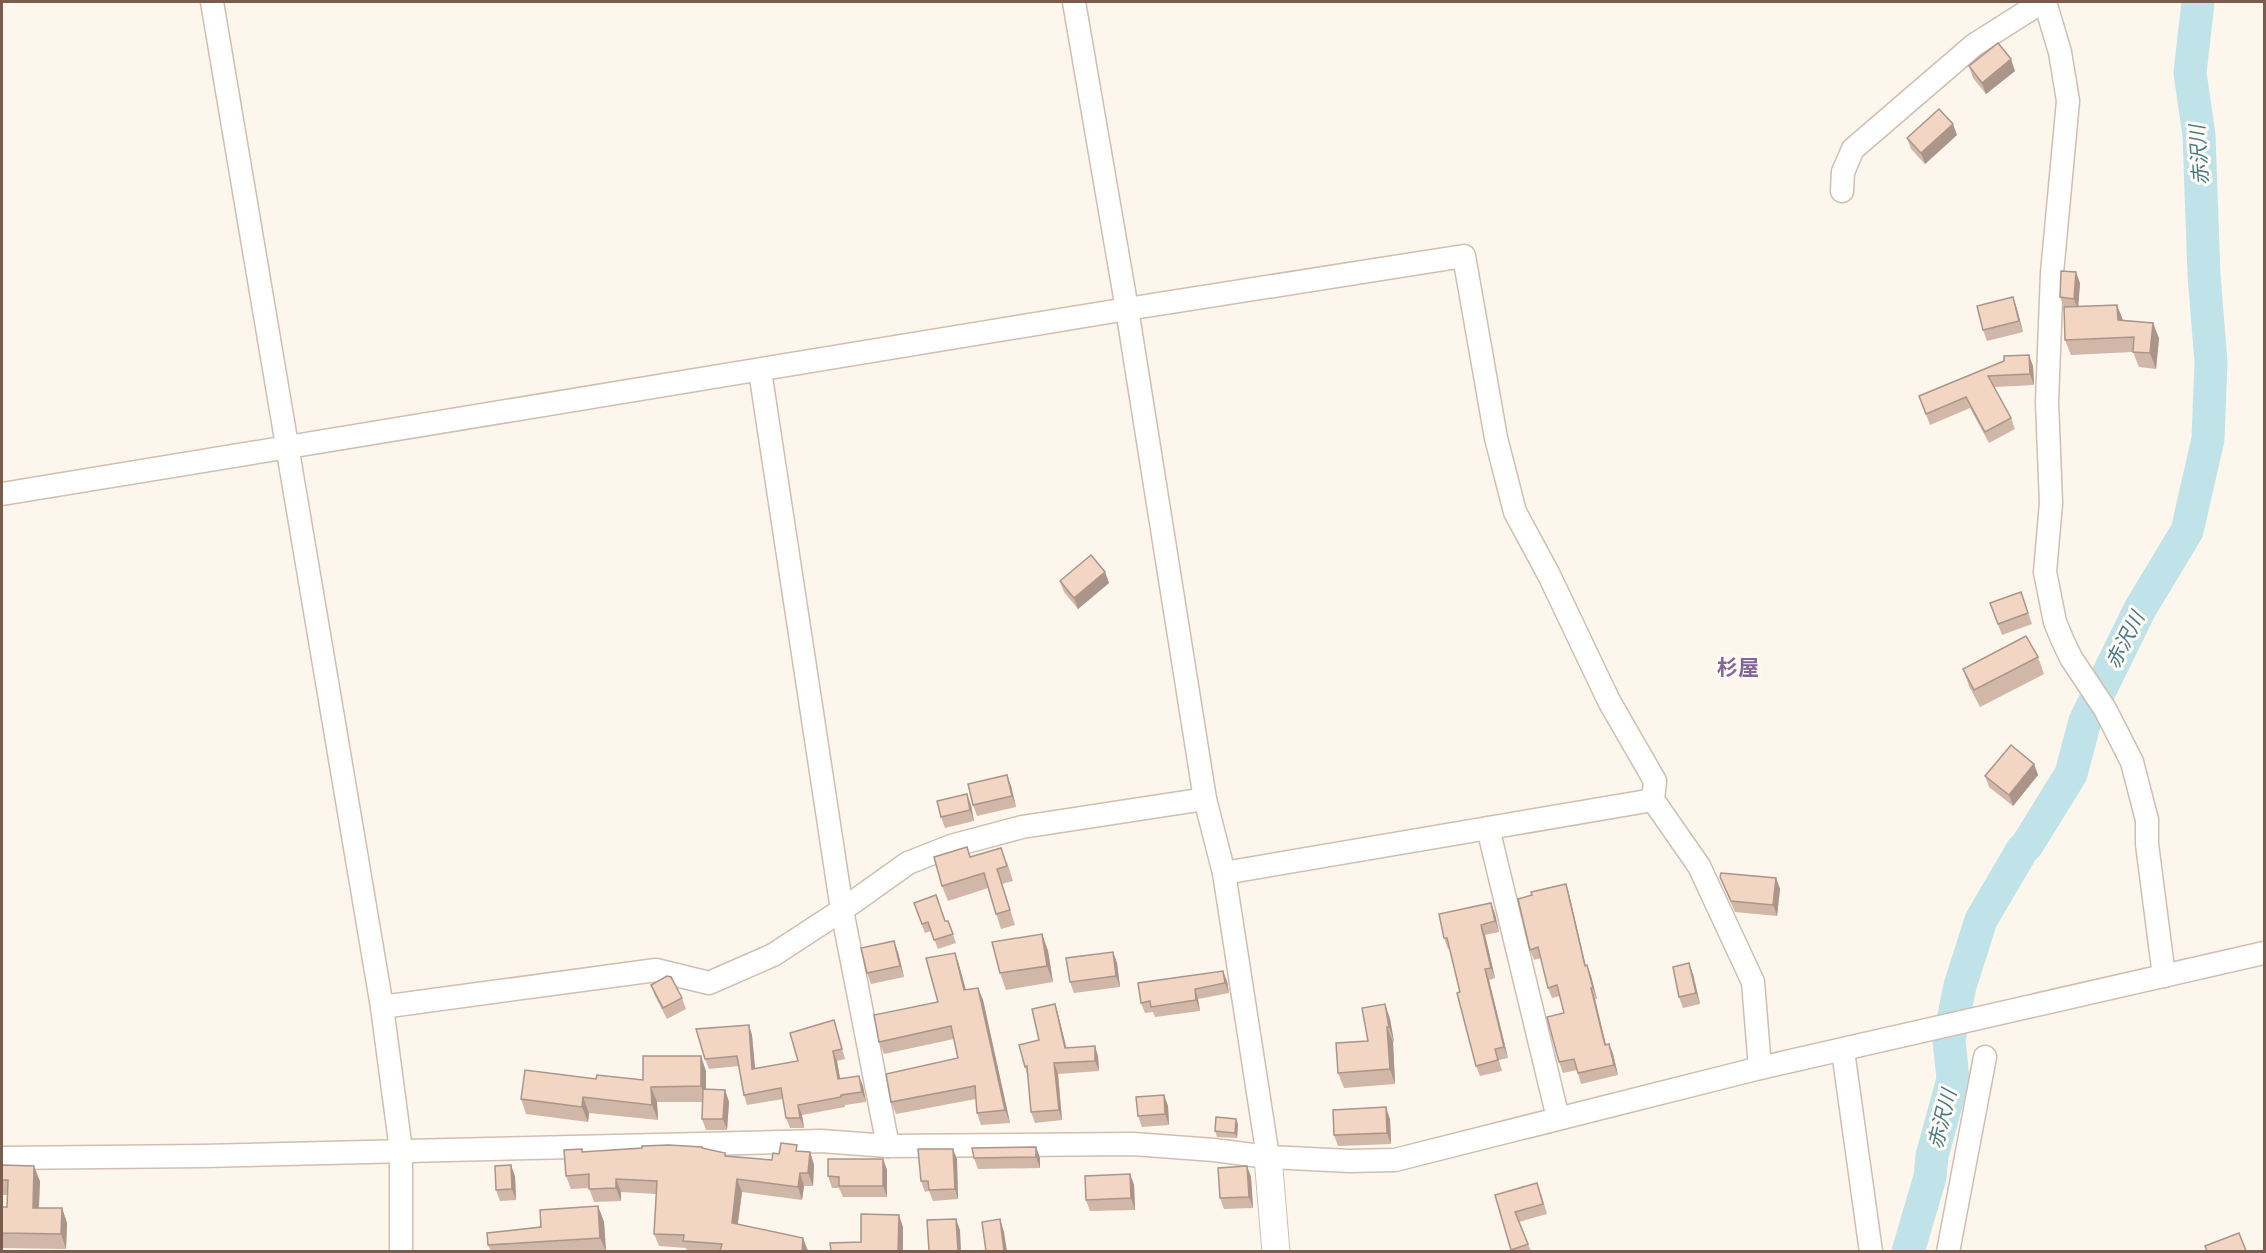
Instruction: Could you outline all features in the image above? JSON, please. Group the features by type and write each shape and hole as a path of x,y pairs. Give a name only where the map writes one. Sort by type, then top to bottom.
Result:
{"street":[{"path":"212,2 382,1007 400,1150 401,1251"},
{"path":"1074,2 1127,309 1205,799 1224,873 1268,1157 1276,1251"},
{"path":"1842,191 1843,172 1853,149 1974,45 2044,2 2060,52 2068,101 2052,273 2047,402 2051,503 2045,572 2055,622 2062,639 2071,658 2105,709 2132,762 2147,820 2147,844 2164,976"},
{"path":"2,494 1127,309 1464,256 1496,438 1515,512 1549,575 1610,701 1655,781 1653,800 1699,867 1753,982 1760,1068"},
{"path":"760,371 842,910 888,1146"},
{"path":"382,1007 656,970 709,983 773,955 908,863 951,846 1022,827 1205,799"},
{"path":"1224,873 1653,800"},
{"path":"1488,828 1558,1118"},
{"path":"2,1158 203,1156 821,1141 888,1146 1133,1144 1268,1157 1349,1161 1395,1160 1760,1068 1843,1051 2265,953"},
{"path":"1843,1051 1871,1251"},
{"path":"1948,1251 1985,1057"}],"building":[{"path":"1998,43 2011,59 1982,83 1969,66"},
{"path":"1939,109 1953,124 1921,153 1907,138"},
{"path":"2061,271 2076,272 2074,299 2060,297"},
{"path":"2013,297 2019,321 1983,330 1977,306"},
{"path":"2117,305 2118,320 2153,323 2150,353 2133,352 2134,337 2065,340 2064,307"},
{"path":"2029,355 2030,374 1988,376 2011,418 1985,432 1966,397 1926,414 1919,396 2004,361 2004,356"},
{"path":"1091,555 1105,572 1074,598 1060,581"},
{"path":"2021,592 2028,613 1998,624 1990,603"},
{"path":"2026,636 2038,657 1974,690 1963,669"},
{"path":"2011,745 2034,764 2009,795 1985,776"},
{"path":"1007,775 1012,796 973,805 968,784"},
{"path":"967,794 970,810 941,817 937,801"},
{"path":"967,847 970,857 1001,848 1007,866 997,869 1010,910 996,914 984,873 942,886 934,857"},
{"path":"1721,873 1776,878 1773,905 1731,901 1720,877"},
{"path":"1566,884 1605,1045 1609,1044 1614,1065 1578,1073 1574,1059 1559,1062 1547,1017 1564,1013 1557,985 1548,988 1538,947 1530,950 1518,899 1532,895 1531,892"},
{"path":"936,895 945,921 948,921 953,934 934,940 928,922 922,924 914,903"},
{"path":"1491,903 1495,921 1481,925 1491,968 1485,969 1504,1047 1495,1049 1498,1060 1476,1066 1457,993 1460,992 1447,938 1444,938 1439,914"},
{"path":"1042,934 1047,966 1000,973 992,942"},
{"path":"894,941 900,966 867,973 861,948"},
{"path":"1113,952 1116,976 1070,982 1066,958"},
{"path":"955,953 964,990 978,988 1005,1110 977,1113 975,1086 891,1102 886,1074 958,1058 951,1026 879,1042 874,1015 938,1002 926,958"},
{"path":"1689,963 1696,993 1679,997 1673,967"},
{"path":"1223,971 1225,983 1195,989 1196,1000 1151,1007 1150,1001 1141,1003 1138,983"},
{"path":"667,976 671,977 682,998 663,1008 651,985"},
{"path":"1055,1004 1065,1048 1095,1046 1095,1061 1054,1063 1059,1110 1031,1112 1027,1066 1025,1067 1019,1045 1039,1040 1032,1009"},
{"path":"1385,1004 1389,1027 1387,1027 1390,1069 1338,1073 1336,1043 1368,1041 1362,1008"},
{"path":"834,1020 842,1049 833,1051 838,1079 859,1076 862,1092 798,1105 800,1118 786,1118 781,1088 744,1095 737,1056 705,1059 696,1029 749,1025 752,1069 798,1061 790,1033"},
{"path":"643,1056 701,1056 701,1086 651,1087 652,1105 583,1097 582,1107 521,1099 525,1070 596,1079 597,1075 643,1080"},
{"path":"703,1089 725,1090 723,1119 702,1119"},
{"path":"1164,1095 1165,1114 1138,1116 1136,1097"},
{"path":"1386,1107 1387,1133 1334,1135 1333,1110"},
{"path":"1216,1117 1236,1119 1235,1133 1215,1131"},
{"path":"781,1143 797,1145 796,1151 810,1152 808,1173 800,1173 798,1187 737,1179 732,1223 803,1238 802,1251 720,1251 722,1244 683,1241 684,1235 654,1234 657,1181 616,1179 616,1188 589,1189 589,1174 566,1176 564,1150 582,1149 582,1152 669,1145 702,1147 725,1153 725,1156 772,1160 773,1153 779,1154"},
{"path":"1036,1147 1036,1157 974,1158 972,1148"},
{"path":"918,1149 953,1149 955,1189 929,1190 928,1181 921,1181"},
{"path":"828,1159 883,1159 883,1186 839,1186 839,1177 828,1176"},
{"path":"2,1165 34,1166 33,1208 62,1208 61,1234 2,1233 2,1207 7,1207 8,1180 2,1180"},
{"path":"511,1165 512,1189 496,1190 495,1166"},
{"path":"1247,1166 1249,1197 1220,1198 1218,1168"},
{"path":"1130,1174 1131,1198 1086,1200 1085,1176"},
{"path":"1537,1183 1543,1204 1515,1212 1528,1244 1511,1250 1495,1195"},
{"path":"598,1206 600,1238 488,1245 487,1233 541,1227 540,1210"},
{"path":"861,1214 899,1215 898,1251 831,1251 830,1243 861,1242"},
{"path":"956,1219 958,1251 929,1251 927,1220"},
{"path":"1000,1219 1004,1251 986,1251 982,1222"},
{"path":"2239,1233 2246,1251 2207,1251 2205,1246"}],"waterway":[{"name":"赤沢川","path":"1908,1252 1930,1177 1932,1156 1953,1079 1949,1040 1960,986 1981,920 2022,850 2071,774 2085,721 2140,609 2187,531 2208,439 2211,362 2204,275 2199,135 2190,73 2198,2"}],"district":[{"name":"杉屋","path":"1738,668"}]}
